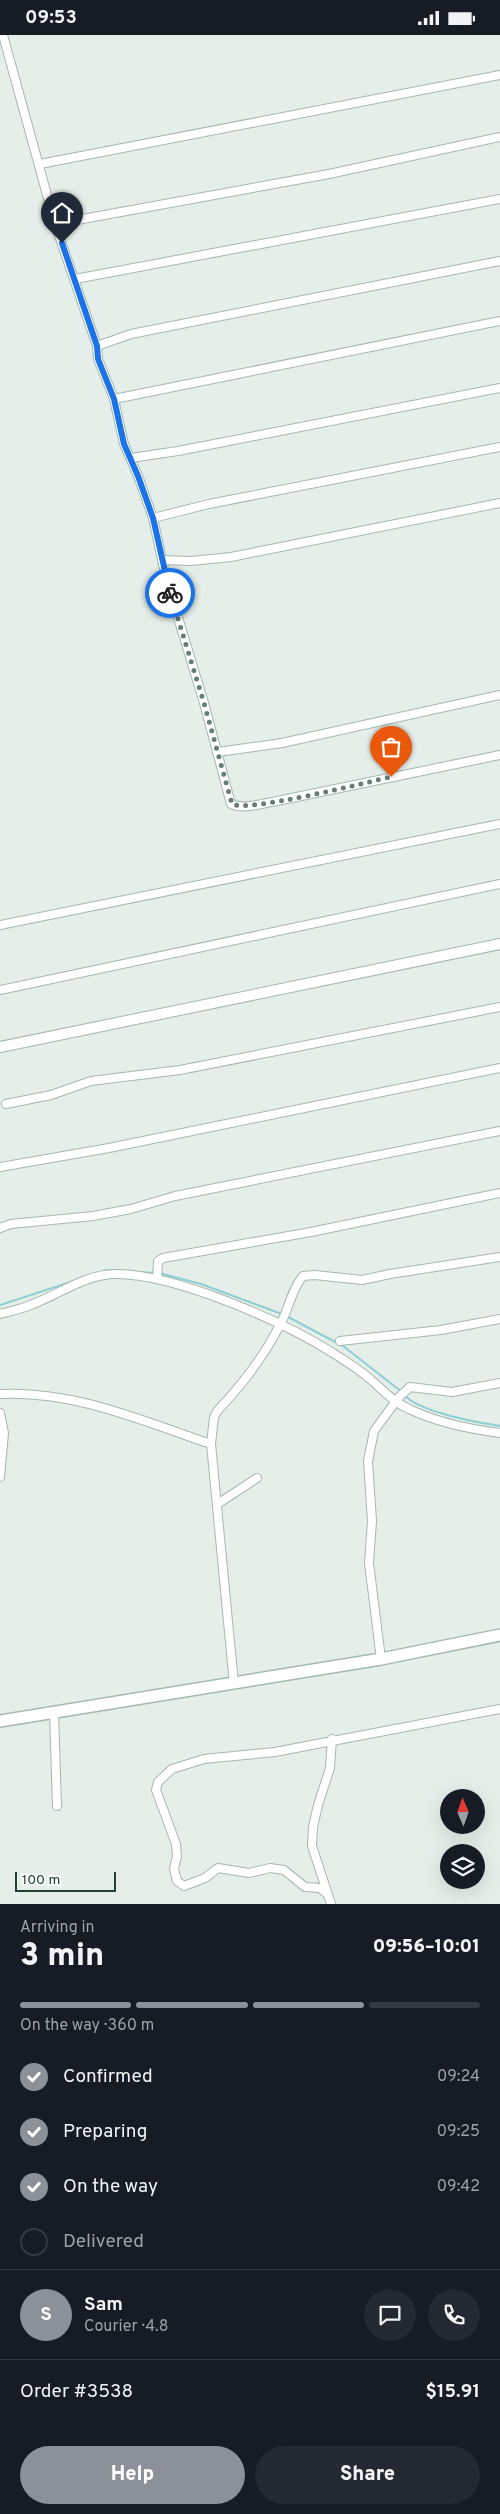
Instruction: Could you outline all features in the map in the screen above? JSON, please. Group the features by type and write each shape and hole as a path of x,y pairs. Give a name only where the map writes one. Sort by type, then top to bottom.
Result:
{"main road":[{"path":"0,1721 381,1659 500,1635"}],"street":[{"path":"3,35 55,224 97,346 98,359 114,399 124,444 153,518 162,561 232,804 235,806 277,801 500,755"},
{"path":"40,165 500,75"},
{"path":"55,224 329,174 500,137"},
{"path":"75,279 500,199"},
{"path":"97,346 131,333 500,261"},
{"path":"114,399 500,321"},
{"path":"131,458 178,451 500,388"},
{"path":"153,518 209,504 500,447"},
{"path":"162,561 191,561 231,557 500,503"},
{"path":"218,753 282,743 500,695"},
{"path":"0,925 500,824"},
{"path":"0,990 500,884"},
{"path":"0,1047 500,944"},
{"path":"6,1104 51,1095 91,1081 180,1070 500,1007"},
{"path":"0,1167 109,1148 500,1068"},
{"path":"0,1228 11,1224 93,1217 131,1209 175,1196 500,1131"},
{"path":"157,1279 158,1261 163,1258 311,1232 500,1193"},
{"path":"234,1683 211,1444 214,1417 218,1410 252,1370 281,1325 298,1283 303,1276 315,1275 362,1280 500,1257"},
{"path":"0,1314 31,1305 90,1279 112,1274 157,1279 225,1301 281,1325 332,1352 369,1378 449,1424 500,1433"},
{"path":"340,1341 441,1330 500,1319"},
{"path":"381,1659 369,1563 372,1521 368,1461 374,1431 399,1396 410,1387 452,1392 500,1383"},
{"path":"0,1394 32,1394 72,1400 211,1444"},
{"path":"0,1413 4,1433 0,1477"},
{"path":"218,1503 257,1478"},
{"path":"331,1904 320,1888 305,1887 284,1870 270,1868 249,1873 218,1868 205,1878 184,1886 177,1881 174,1869 176,1844 156,1790 158,1783 172,1769 204,1759 275,1751 500,1709"},
{"path":"54,1712 57,1806"},
{"path":"326,1895 312,1845 318,1805 330,1768 332,1739"}],"waterway":[{"path":"0,1305 107,1270 154,1273"},
{"path":"159,1273 201,1284 282,1314"},
{"path":"288,1317 343,1346 402,1392"},
{"path":"405,1396 413,1402 436,1412 500,1426"}],"way so far":[{"path":"170,593 190,663 204,703 232,804 244,806 277,801 391,777"}],"route":[{"path":"62,243 75,279 88,325 97,346 98,359 112,390 124,444 153,518 170,593"}]}
